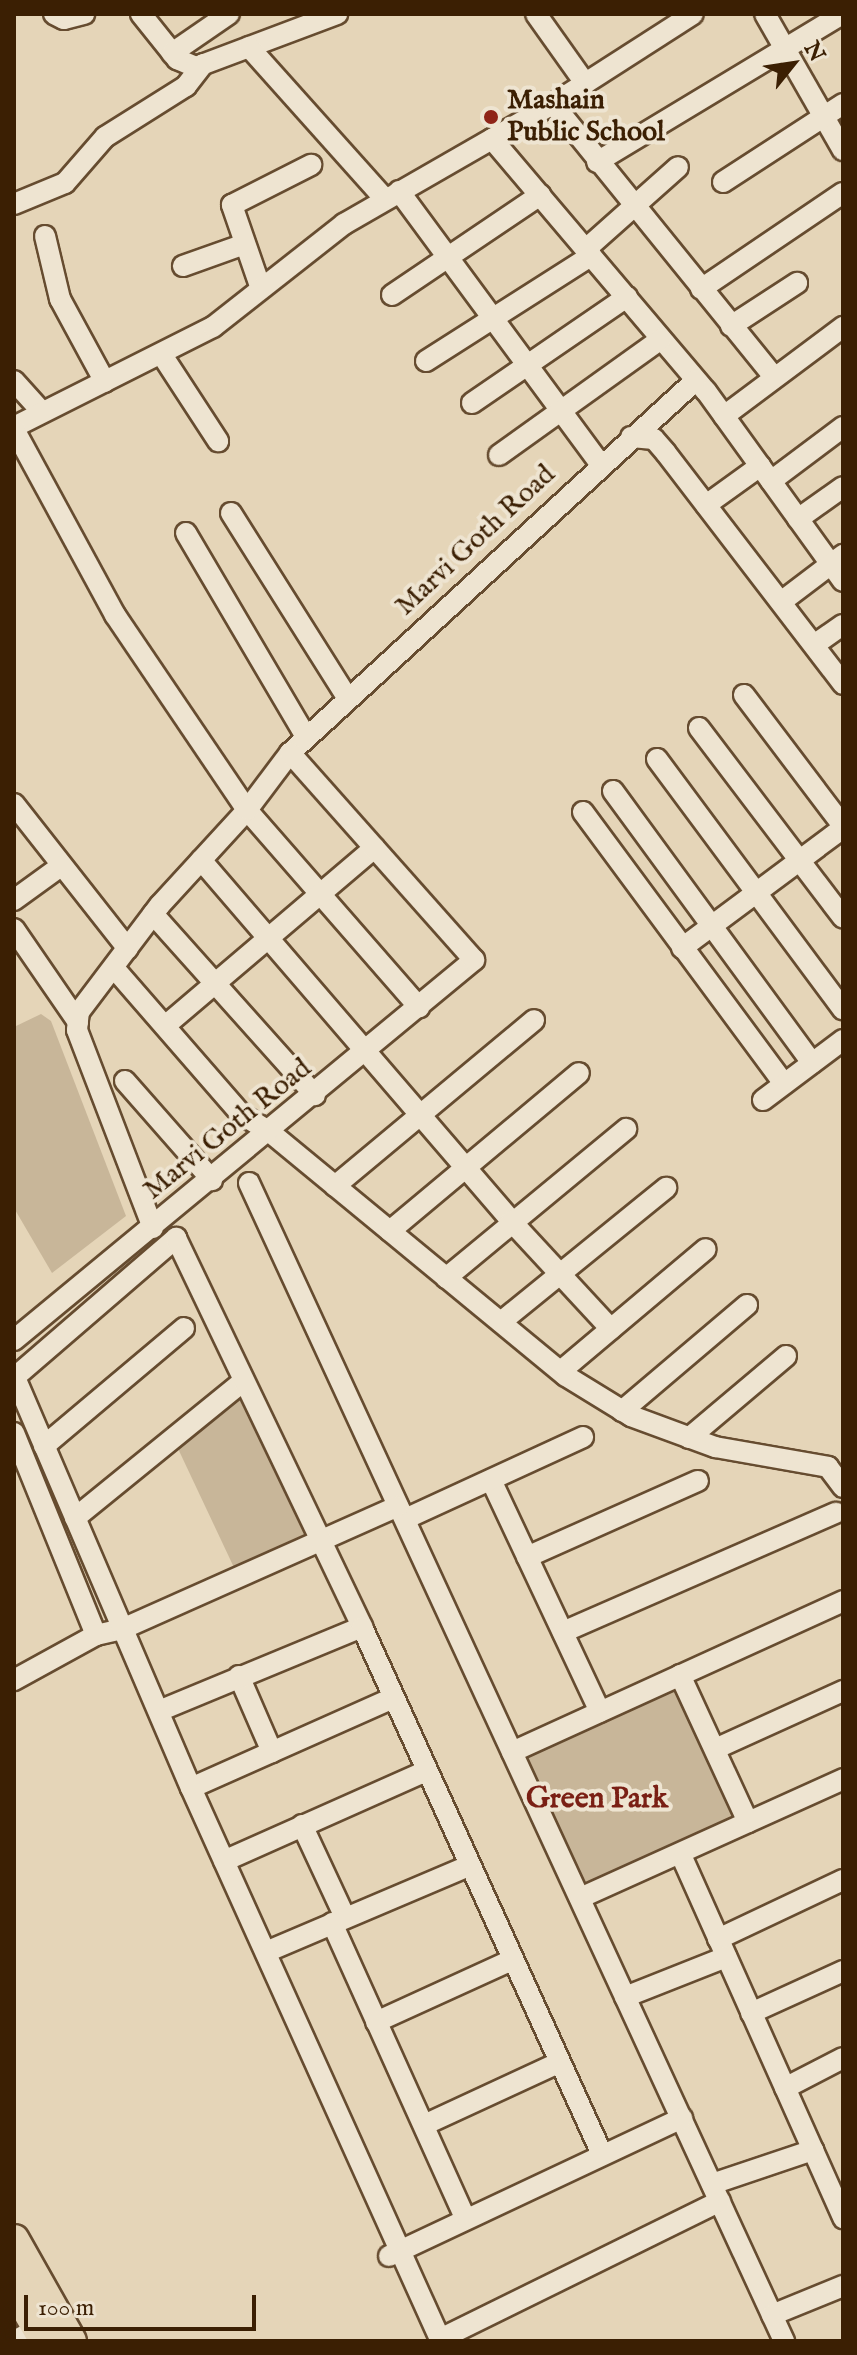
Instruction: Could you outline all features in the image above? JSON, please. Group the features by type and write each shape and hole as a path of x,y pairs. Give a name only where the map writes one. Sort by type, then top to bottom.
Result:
{"highway":[{"path":"14,2240 71,2341"},
{"path":"14,2287 32,2337"}],"street":[{"path":"54,14 64,19 84,14"},
{"path":"141,14 186,66 203,64 337,14"},
{"path":"172,53 229,14"},
{"path":"536,14 585,83"},
{"path":"419,1007 323,893 247,810 115,615 14,428 213,327 260,286 392,195 553,104 693,14"},
{"path":"765,14 843,150"},
{"path":"597,162 786,51 842,14"},
{"path":"249,47 448,255 491,319 600,464"},
{"path":"14,204 65,183 105,137 186,86 203,64"},
{"path":"553,104 773,376"},
{"path":"723,182 843,104"},
{"path":"492,139 696,380 798,519 839,567 781,602"},
{"path":"260,286 242,245 234,202 311,165"},
{"path":"426,361 588,252 678,167"},
{"path":"701,289 843,193"},
{"path":"392,295 540,195"},
{"path":"45,236 60,299 105,382"},
{"path":"183,266 242,245"},
{"path":"731,326 797,283"},
{"path":"472,403 627,297"},
{"path":"724,416 773,376 843,327"},
{"path":"499,455 661,339"},
{"path":"162,355 218,441"},
{"name":"Marvi Goth Road","path":"78,1022 79,1012 153,914 247,810 290,753 600,464 696,380"},
{"path":"14,381 42,412"},
{"path":"706,505 766,474 843,427"},
{"path":"631,437 654,439 843,684"},
{"path":"798,519 843,487"},
{"path":"231,513 348,699"},
{"path":"186,533 306,737"},
{"path":"814,645 843,625"},
{"path":"682,948 758,894 843,827 744,695"},
{"path":"699,728 843,918"},
{"path":"165,1026 267,935 323,893 374,848 290,753"},
{"path":"657,759 843,1009"},
{"path":"613,791 812,1063"},
{"path":"14,804 128,949"},
{"path":"583,812 784,1084"},
{"name":"Marvi Goth Road","path":"14,1340 271,1133 474,960 374,848"},
{"path":"201,860 511,1221 611,1329"},
{"path":"14,900 61,866"},
{"path":"153,914 315,1095"},
{"path":"14,929 78,1022 153,1228"},
{"path":"114,968 241,1114 271,1133 561,1371 622,1411 689,1438 828,1467 843,1487"},
{"path":"335,1186 534,1020"},
{"path":"763,1100 843,1040"},
{"path":"390,1231 579,1073"},
{"path":"125,1081 212,1180"},
{"path":"446,1278 511,1221 626,1129"},
{"path":"249,1183 784,2341"},
{"path":"501,1322 666,1188"},
{"path":"602,2154 362,1627 241,1383 176,1238 17,1371 15,1377 191,1788 266,1952 396,2253 440,2339 716,2192 813,2150"},
{"path":"561,1371 706,1249"},
{"path":"622,1411 747,1305"},
{"path":"44,1446 184,1328"},
{"path":"689,1438 786,1356"},
{"path":"75,1518 241,1383"},
{"path":"14,1433 96,1635"},
{"path":"14,1680 96,1635 122,1629 320,1540 491,1480 583,1437"},
{"path":"491,1480 600,1712"},
{"path":"527,1557 698,1481"},
{"path":"563,1632 836,1513"},
{"path":"512,1752 843,1601"},
{"path":"159,1711 362,1627"},
{"path":"680,1675 748,1822"},
{"path":"239,1676 272,1752"},
{"path":"715,1749 843,1691"},
{"path":"191,1788 393,1698"},
{"path":"224,1861 426,1771"},
{"path":"580,1898 681,1855 843,1779"},
{"path":"302,1825 376,2022 465,2218"},
{"path":"681,1855 813,2150 838,2194 843,2218"},
{"path":"266,1952 469,1866"},
{"path":"625,1997 722,1948 843,1880"},
{"path":"376,2022 512,1960"},
{"path":"751,2013 843,1971"},
{"path":"785,2088 843,2058"},
{"path":"424,2125 558,2063"},
{"path":"396,2253 682,2118"},
{"path":"772,2315 843,2286"}],"shaded area":[{"path":"41,1014 51,1021 126,1216 52,1273 14,1208 14,1027"},
{"path":"241,1383 320,1540 238,1576 173,1438"},
{"path":"680,1675 748,1822 581,1900 512,1753"}],"place":[{"name":"Mashain Public School","path":"491,117"}],"district":[{"name":"Green Park","path":"597,1799"}]}
